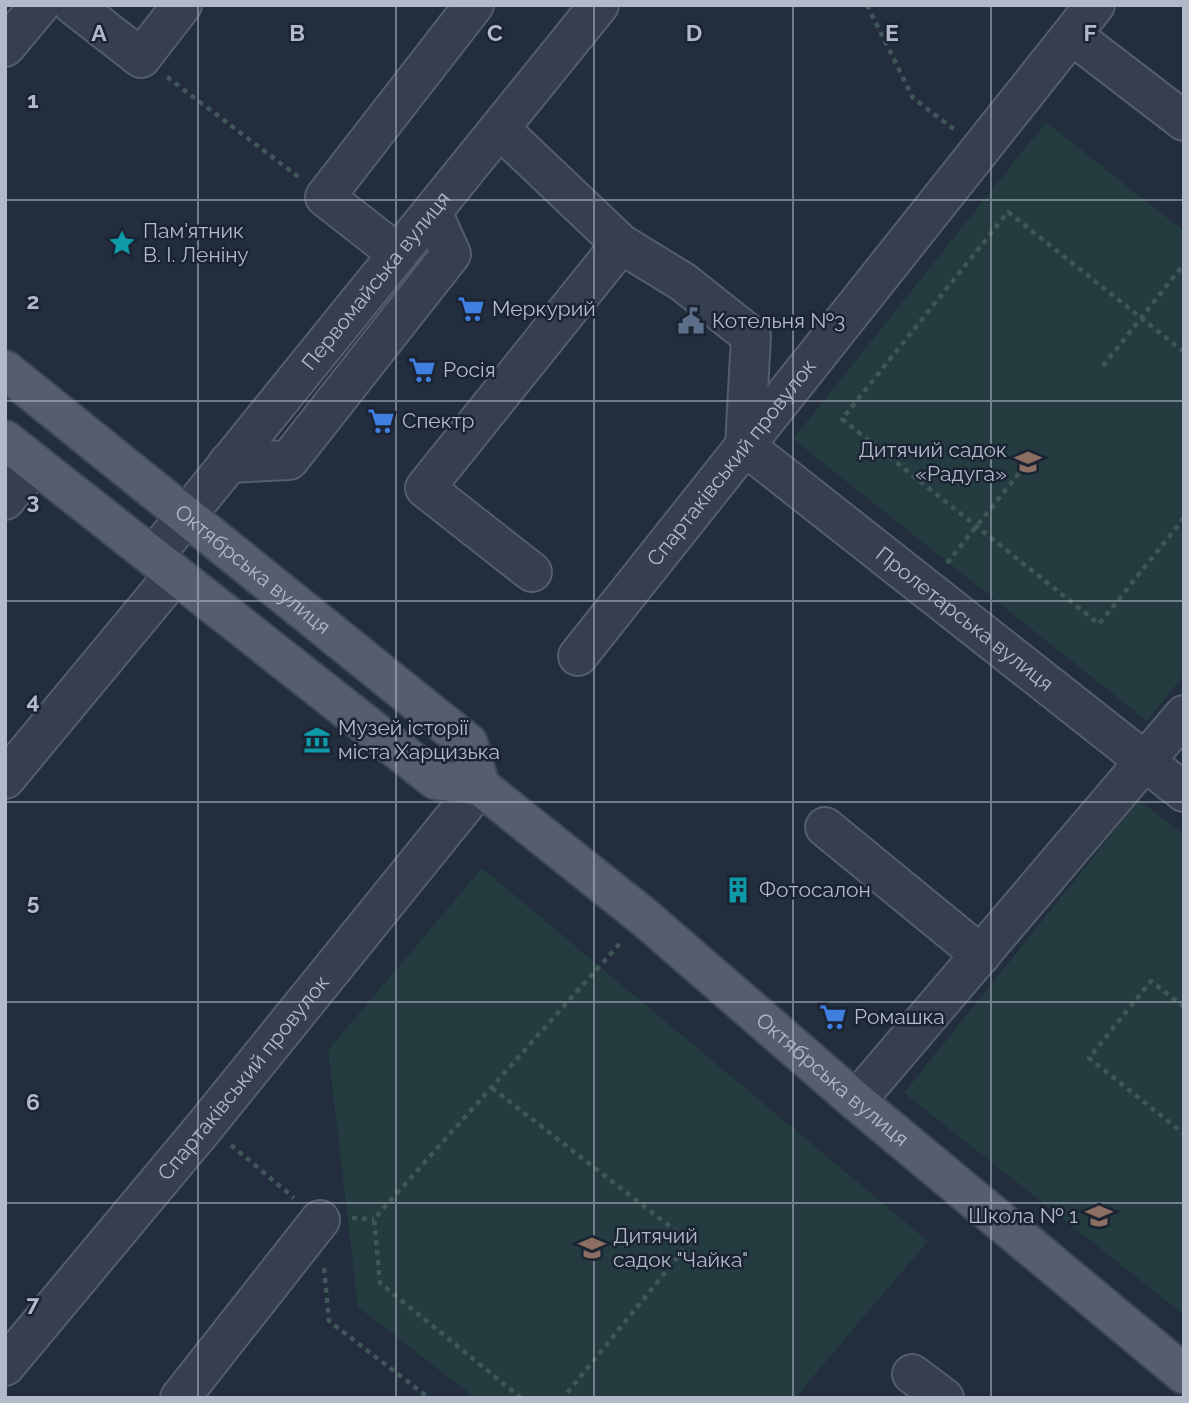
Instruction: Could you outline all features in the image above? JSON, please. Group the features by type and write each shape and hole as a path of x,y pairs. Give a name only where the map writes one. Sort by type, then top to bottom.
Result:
{"main road":[{"name":"Октябрська вулиця","path":"5,370 468,743 480,786 644,917 856,1101 1184,1374"},
{"path":"5,440 436,780 480,786"}],"street":[{"path":"5,47 40,5"},
{"path":"73,5 141,58 182,5"},
{"path":"398,254 325,197 474,5"},
{"name":"Первомайська вулиця","path":"5,779 164,565 186,516 599,5"},
{"name":"Спартаківський провулок","path":"578,656 1096,5"},
{"path":"1072,35 1184,121"},
{"path":"500,129 621,244 683,282 751,336 745,446"},
{"path":"228,463 289,460 451,254 432,212"},
{"path":"531,572 425,488 621,244"},
{"path":"320,350 352,380"},
{"name":"Пролетарська вулиця","path":"745,446 1184,792"},
{"path":"5,500 35,464"},
{"path":"856,1101 1184,715"},
{"name":"Спартаківський провулок","path":"5,1366 206,1125 480,786"},
{"path":"825,827 981,955"},
{"path":"180,1398 320,1220"},
{"path":"912,1374 944,1398"}],"path":[{"path":"867,5 913,98 980,150"},
{"path":"141,58 325,197"},
{"path":"1184,352 1008,212 842,419 1099,624 1184,518"},
{"path":"1103,366 1184,264"},
{"path":"927,588 1028,462"},
{"path":"521,1398 380,1283 374,1219 644,917"},
{"path":"1184,1007 1151,981 1089,1058 1184,1133"},
{"path":"492,1088 690,1242 563,1398"}],"green space":[{"path":"1046,122 1184,231 1184,675 1147,721 793,439"},
{"path":"1139,800 1184,835 1184,1315 904,1093"},
{"path":"482,868 928,1241 795,1398 475,1398 358,1307 328,1050"}],"place":[{"name":"Пам'ятник В. І. Леніну","path":"122,243"},
{"name":"Меркурий","path":"471,309"},
{"name":"Котельня №3","path":"691,321"},
{"name":"Росія","path":"422,370"},
{"name":"Спектр","path":"381,421"},
{"name":"Дитячий садок «Радуга»","path":"1028,462"},
{"name":"Музей історії міста Харцизька","path":"317,740"},
{"name":"Фотосалон","path":"738,890"},
{"name":"Ромашка","path":"833,1017"},
{"name":"Школа № 1","path":"1099,1216"},
{"name":"Дитячий садок \"Чайка\"","path":"592,1248"}]}
